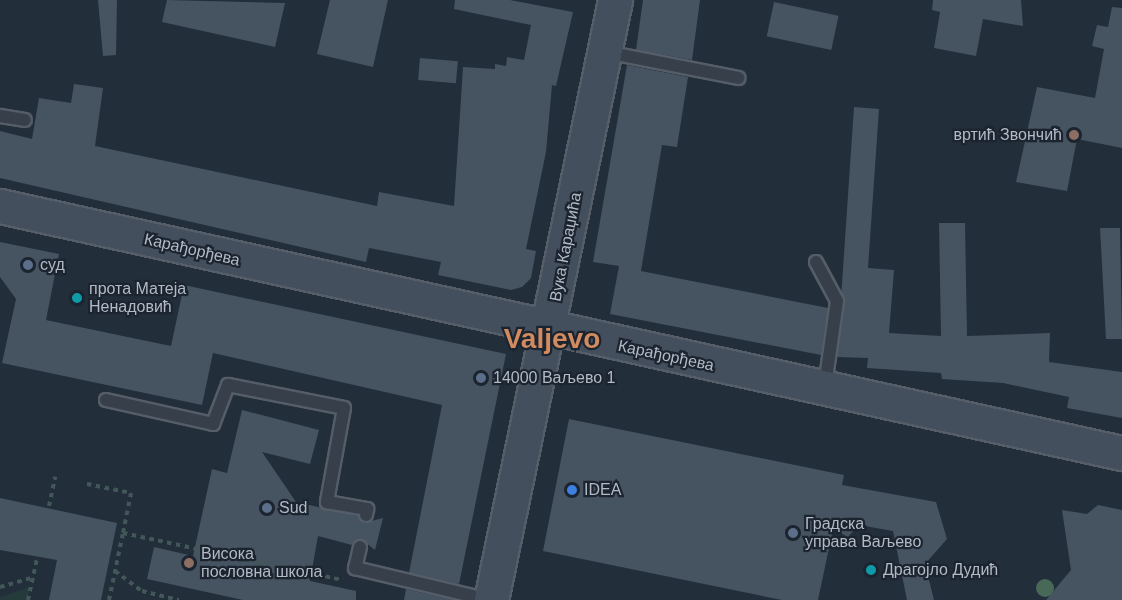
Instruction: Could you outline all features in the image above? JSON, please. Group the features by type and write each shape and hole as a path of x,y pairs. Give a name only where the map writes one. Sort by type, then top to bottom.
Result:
{"street":[{"name":"Вука Караџића","path":"490,600 549,331 615,0"},
{"name":"Карађорђева","path":"0,206 549,331 1122,453"}],"lane":[{"path":"605,52 738,78"},
{"path":"0,116 25,120"},
{"path":"816,262 837,301 825,390"},
{"path":"106,400 213,424 228,385 344,408 327,502 367,509 366,515"},
{"path":"360,547 355,568 490,600"}],"path":[{"path":"49,506 55,477"},
{"path":"87,484 131,493 109,600"},
{"path":"123,533 345,581 355,568"},
{"path":"28,600 39,549"},
{"path":"115,571 142,591 179,600"},
{"path":"0,587 33,578"}],"green space":[{"path":"30,587 27,600 0,600 0,597"}],"building":[{"path":"98,0 117,0 116,55 103,56"},
{"path":"167,0 285,3 275,47 162,22"},
{"path":"330,0 388,0 373,67 317,54"},
{"path":"455,0 510,0 573,12 556,86 552,85 546,152 526,249 536,251 531,278 522,287 511,290 438,275 441,262 369,248 366,262 0,178 0,131 32,139 39,98 71,103 74,84 103,88 95,146 377,206 379,192 454,206 463,67 495,69 495,64 506,66 507,57 524,60 531,25 454,9"},
{"path":"643,0 700,0 692,60 636,50"},
{"path":"933,0 1021,0 1023,26 983,19 976,56 934,48 940,12 932,10"},
{"path":"774,2 839,16 831,50 767,36"},
{"path":"1112,7 1122,8 1122,148 1077,139 1067,191 1016,182 1037,87 1095,98 1104,49 1092,46 1097,25 1108,27"},
{"path":"420,58 458,61 456,83 418,80"},
{"path":"627,65 688,77 677,147 662,145 641,271 828,308 821,355 610,314 619,266 593,262"},
{"path":"854,107 879,109 868,268 894,270 889,333 941,336 939,223 965,223 967,336 1050,333 1049,362 1122,372 1122,418 1067,408 1069,397 1003,383 942,379 941,373 867,368 868,358 837,357"},
{"path":"1100,228 1120,228 1122,339 1106,339"},
{"path":"0,242 59,254 46,320 171,346 184,285 506,354 459,584 409,573 442,405 213,353 202,405 2,363 16,299 0,277"},
{"path":"242,410 319,430 310,464 262,452 296,502 358,516 364,523 383,518 375,550 361,539 352,545 318,536 310,581 356,591 356,600 243,600 147,579 154,547 193,556 212,469 227,473"},
{"path":"569,419 844,475 842,485 936,502 947,539 925,564 934,600 907,600 893,531 859,525 848,537 833,529 818,600 782,600 543,551"},
{"path":"0,498 117,523 101,600 49,600 57,560 0,550"},
{"path":"1098,505 1122,510 1122,600 1046,600 1071,570 1062,510 1087,514"},
{"path":"406,589 453,600 404,600"}],"place":[{"name":"вртић Звончић","path":"1074,135"},
{"name":"суд","path":"28,265"},
{"name":"прота Матеја Ненадовић","path":"77,298"},
{"name":"14000 Ваљево 1","path":"481,378"},
{"name":"IDEA","path":"572,490"},
{"name":"Sud","path":"267,508"},
{"name":"Градска управа Ваљево","path":"793,533"},
{"name":"Висока пословна школа","path":"189,563"},
{"name":"Драгојло Дудић","path":"871,570"}],"district":[{"name":"Valjevo","path":"552,339"}]}
